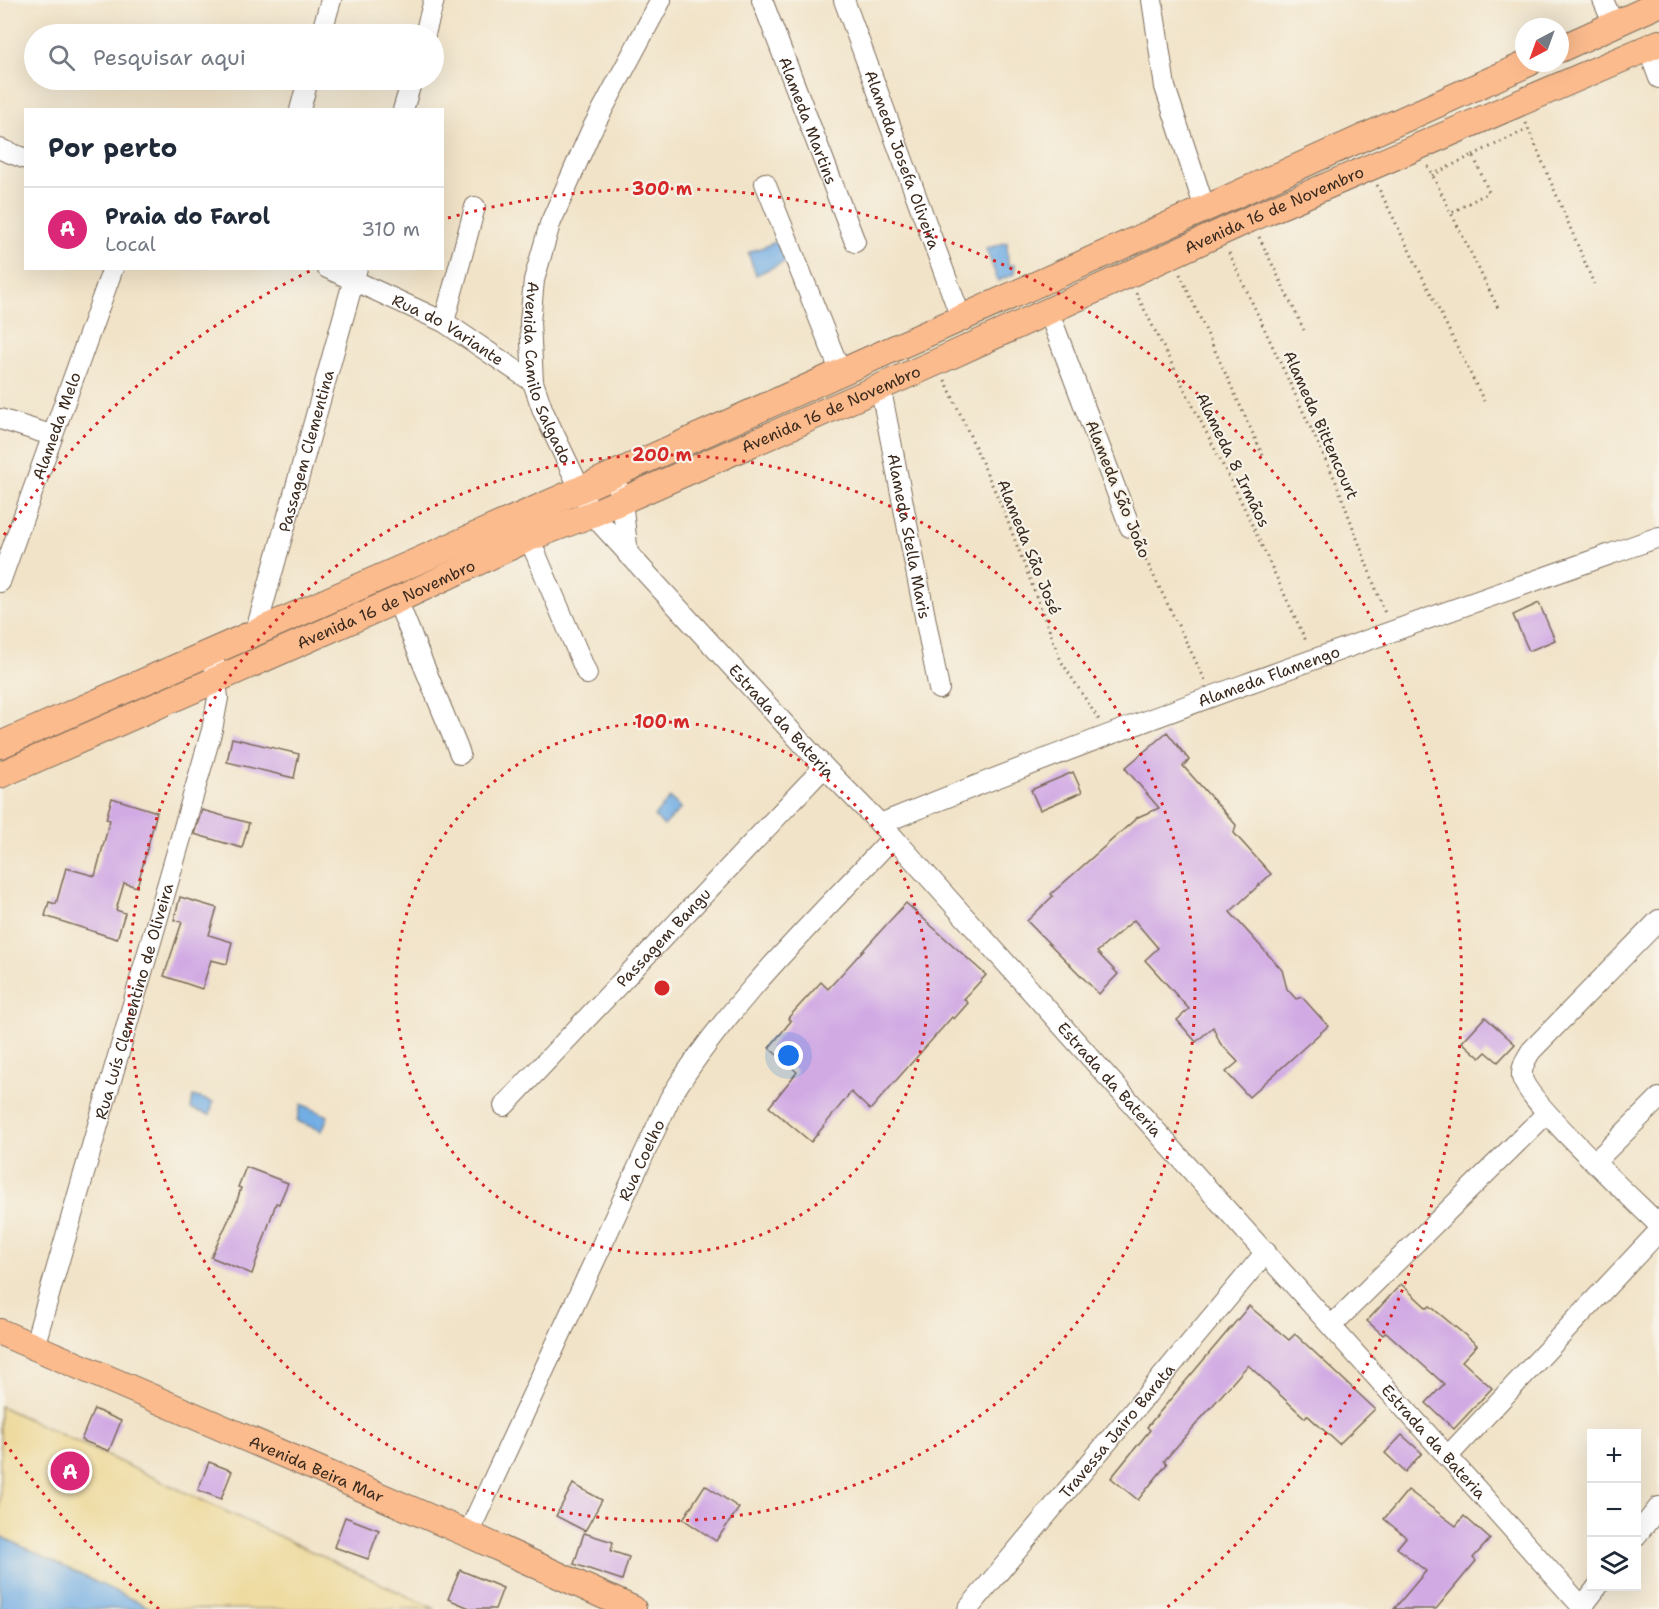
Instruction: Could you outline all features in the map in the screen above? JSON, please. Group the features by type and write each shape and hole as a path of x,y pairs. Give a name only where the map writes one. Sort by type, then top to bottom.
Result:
{"main road":[{"path":"1569,45 1659,4"},
{"name":"Avenida 16 de Novembro","path":"0,746 215,665 397,600 529,538 592,514 880,385 937,362 1171,253 1654,45"},
{"name":"Avenida 16 de Novembro","path":"0,775 215,665 255,633 841,373 1515,69"},
{"name":"Avenida Beira Mar","path":"0,1332 468,1534 633,1609"}],"street":[{"path":"324,24 331,0"},
{"path":"428,24 434,0"},
{"name":"Avenida Camilo Salgado","path":"592,514 543,411 532,382 530,322 534,280 550,224 591,131 662,0"},
{"name":"Alameda Martins","path":"762,0 855,242"},
{"name":"Alameda Josefa Oliveira","path":"844,0 961,318"},
{"path":"1152,0 1165,87 1205,209"},
{"path":"1603,0 1614,25"},
{"path":"1654,45 1659,78"},
{"path":"301,108 305,90"},
{"path":"405,108 409,90"},
{"path":"0,149 24,158"},
{"path":"765,183 841,373"},
{"path":"444,322 475,207"},
{"name":"Alameda Melo","path":"0,582 112,270"},
{"name":"Rua do Variante","path":"337,270 356,274 444,322 532,382"},
{"name":"Passagem Clementina","path":"255,633 356,274"},
{"name":"Alameda São João","path":"1048,310 1130,527"},
{"name":"Alameda Stella Maris","path":"880,385 939,689"},
{"path":"0,419 51,435"},
{"path":"613,475 622,500 628,555"},
{"name":"Estrada da Bateria","path":"592,514 824,767 887,831 1332,1325 1583,1608"},
{"name":"Alameda Flamengo","path":"887,831 1108,734 1314,658 1659,537"},
{"path":"529,538 587,674"},
{"path":"397,600 460,754"},
{"name":"Rua Luís Clementino de Oliveira","path":"34,1347 212,730 218,698 215,665"},
{"name":"Passagem Bangu","path":"504,1106 824,767"},
{"name":"Rua Coelho","path":"468,1534 670,1098 723,1022 887,831"},
{"path":"1659,920 1531,1052 1523,1064 1522,1076 1525,1086 1546,1114 1659,1225"},
{"path":"1596,1161 1659,1098"},
{"path":"1332,1325 1546,1114"},
{"path":"1447,1457 1659,1231"},
{"name":"Travessa Jairo Barata","path":"968,1609 1266,1252"},
{"path":"1641,1530 1659,1507"},
{"path":"1583,1608 1595,1591"}],"path":[{"path":"1518,102 1594,284"},
{"path":"1432,176 1529,129"},
{"path":"1418,146 1499,310"},
{"path":"1451,213 1490,192 1473,155"},
{"path":"1368,167 1484,402"},
{"path":"1250,219 1304,330"},
{"name":"Alameda Bittencourt","path":"1219,232 1336,482 1391,631"},
{"path":"1171,253 1264,458"},
{"name":"Alameda 8 Irmãos","path":"1126,274 1240,501 1314,658"},
{"name":"Alameda São José","path":"937,362 1002,509 1061,662 1108,734"},
{"name":"Alameda São João","path":"1130,527 1213,696"}],"sand":[{"path":"0,1406 435,1609 152,1609 0,1536"}],"water":[{"path":"783,239 791,259 756,275 748,253"},
{"path":"1007,242 1008,265 1015,265 1014,274 998,281 986,249"},
{"path":"670,798 681,808 664,826 654,816"},
{"path":"193,1096 213,1102 210,1115 191,1109"},
{"path":"301,1104 328,1116 322,1131 297,1121"},
{"path":"0,1536 152,1609 0,1609"}],"building":[{"path":"1539,603 1555,640 1529,651 1513,615"},
{"path":"1167,732 1189,760 1183,766 1236,825 1234,833 1271,874 1230,912 1282,970 1287,989 1296,999 1302,997 1328,1026 1249,1097 1226,1072 1238,1062 1220,1043 1213,1027 1196,1042 1177,1020 1189,1009 1145,960 1158,948 1134,920 1097,952 1118,974 1099,994 1027,921 1053,896 1051,894 1138,817 1159,808 1125,768"},
{"path":"232,738 299,754 294,778 227,762"},
{"path":"1073,772 1082,792 1040,810 1031,790"},
{"path":"112,798 157,812 137,887 124,883 116,910 125,913 117,939 45,916 49,902 56,904 66,868 95,876 110,820 106,819"},
{"path":"202,810 249,823 242,848 194,834"},
{"path":"180,897 217,908 209,935 232,942 227,964 211,960 202,989 164,976 182,922 174,920"},
{"path":"906,903 986,975 964,999 968,1003 954,1019 952,1017 870,1110 851,1092 811,1142 769,1107 797,1072 769,1048 791,1021 788,1018 821,982 828,989"},
{"path":"1485,1017 1515,1044 1498,1062 1486,1052 1480,1058 1462,1042"},
{"path":"246,1167 288,1183 279,1204 276,1203 252,1274 211,1257 236,1204 241,1188 238,1187"},
{"path":"1401,1284 1427,1308 1430,1306 1477,1345 1462,1361 1492,1388 1454,1429 1426,1403 1444,1384 1386,1332 1383,1335 1367,1321"},
{"path":"1249,1306 1289,1340 1295,1334 1375,1409 1339,1444 1307,1415 1305,1418 1248,1365 1164,1461 1167,1464 1138,1500 1111,1478 1150,1430 1147,1427"},
{"path":"94,1409 121,1421 109,1451 81,1440"},
{"path":"1402,1435 1422,1453 1405,1472 1385,1453"},
{"path":"209,1462 232,1471 221,1499 198,1490"},
{"path":"573,1484 602,1500 585,1531 556,1516"},
{"path":"705,1485 739,1508 716,1541 683,1519"},
{"path":"1408,1490 1456,1526 1464,1516 1490,1539 1473,1558 1476,1561 1436,1609 1394,1609 1426,1571 1397,1548 1406,1537 1384,1519"},
{"path":"345,1517 379,1530 368,1559 334,1547"},
{"path":"584,1533 613,1542 611,1551 629,1557 622,1580 574,1564"},
{"path":"460,1570 503,1588 495,1609 472,1609 448,1599"}],"place":[{"name":"Praia do Farol","path":"70,1471"}]}
